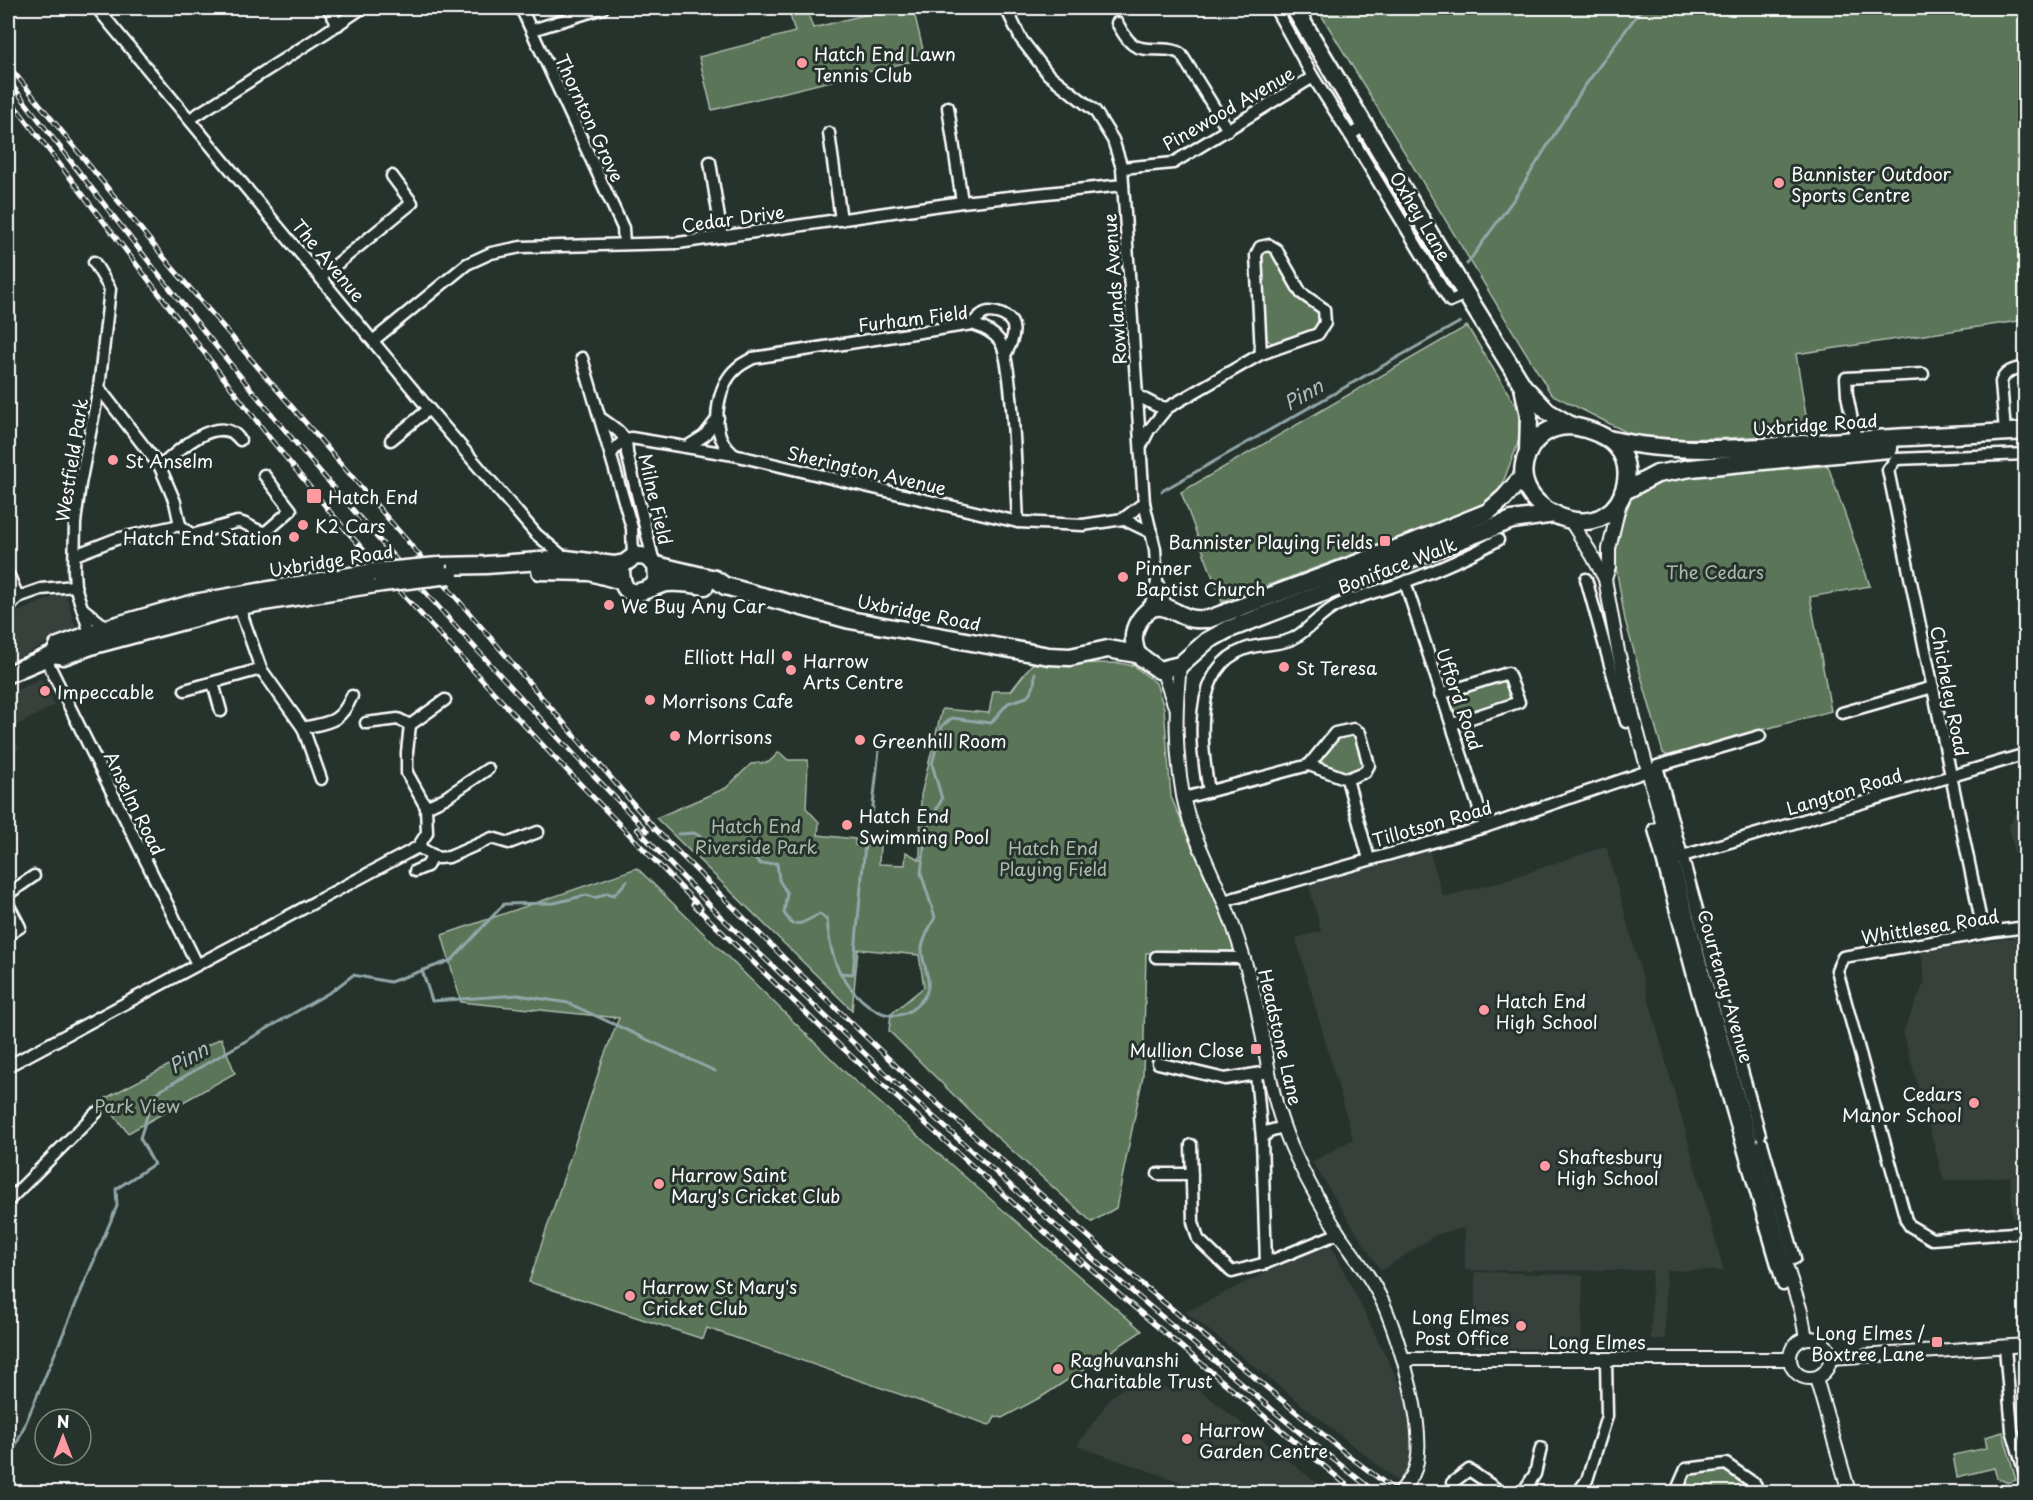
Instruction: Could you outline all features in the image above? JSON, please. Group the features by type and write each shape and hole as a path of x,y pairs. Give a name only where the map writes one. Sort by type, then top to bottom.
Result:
{"main road":[{"name":"Oxhey Lane","path":"1294,8 1523,386 1548,412 1572,426"},
{"name":"Oxhey Lane","path":"1523,386 1529,416 1528,452"},
{"path":"1149,610 1167,607 1191,618 1209,619 1488,512 1523,476 1528,452 1533,443 1550,430 1572,426 1591,431 1608,439 1618,447 1624,457 1627,476 1622,496 1607,514 1598,519 1587,522 1563,517 1512,520 1496,525 1215,635 1180,665 1159,670"},
{"name":"Uxbridge Road","path":"1608,439 1645,446 1705,449 1779,447 1856,440 2025,431"},
{"name":"Uxbridge Road","path":"1622,496 1657,474 1691,468 1880,450 2025,442"},
{"path":"1523,476 1527,488 1540,505 1563,517"},
{"name":"Uxbridge Road","path":"545,565 566,559 603,565 646,557 655,564 715,579 725,586"},
{"path":"622,581 621,572 629,560"},
{"path":"652,588 657,579 655,564"},
{"name":"Uxbridge Road","path":"8,674 50,655 58,646 237,601 352,581 402,568 445,571 486,565 545,565 590,572 622,581 626,588 634,592 647,592 664,584 674,583 725,586 850,620 1049,656 1070,657 1108,650 1137,654 1159,670"},
{"name":"Uxbridge Road","path":"92,639 107,627 194,603 237,601"},
{"name":"Uxbridge Road","path":"1108,650 1134,635 1139,621 1149,610"},
{"path":"1191,618 1197,638 1193,652"},
{"path":"1134,635 1137,654"}],"street":[{"name":"The Avenue","path":"97,8 429,409 536,534 566,559"},
{"path":"328,8 338,25"},
{"path":"190,119 362,8"},
{"name":"Thornton Grove","path":"521,8 623,228 624,244"},
{"path":"532,30 603,8"},
{"name":"Rowlands Avenue","path":"1006,8 1021,39 1048,74 1095,111 1113,140 1122,168 1144,503 1155,549 1156,583 1167,607"},
{"name":"Oxhey Lane","path":"1275,8 1313,77 1450,301 1466,294"},
{"path":"1117,23 1131,44 1144,49 1175,50 1181,54 1228,130"},
{"name":"Pinewood Avenue","path":"1122,168 1173,163 1313,77"},
{"path":"948,107 962,202"},
{"path":"1350,135 1366,125"},
{"path":"829,133 842,220"},
{"path":"711,162 722,237"},
{"path":"321,277 412,202 392,176"},
{"name":"Cedar Drive","path":"374,340 467,264 491,253 521,247 678,243 962,202 1123,185"},
{"path":"1141,447 1149,430 1167,408 1261,354 1318,334 1325,323 1324,309 1301,293 1276,249 1269,244 1260,247 1256,255 1261,354"},
{"name":"Westfield Park","path":"92,639 75,586 75,555 80,484 99,387 110,289 94,262"},
{"path":"972,324 982,314 989,311 1004,315 1010,320 1014,332 1014,339 1006,353 1018,522"},
{"name":"Furham Field","path":"734,455 724,444 720,433 718,418 722,390 735,369 753,358 972,324 987,329 1000,340 1006,353"},
{"name":"Milne Field","path":"582,358 602,419 632,528 629,560"},
{"path":"2005,432 2001,382 2004,375 2014,368 2025,368"},
{"path":"1856,440 1846,378 1923,374"},
{"name":"Westfield Park","path":"99,387 160,467 175,502 180,525"},
{"path":"1138,396 1157,406 1167,408"},
{"path":"391,440 429,409"},
{"path":"688,446 704,436 718,418"},
{"name":"Milne Field","path":"602,419 626,440 627,453 655,564"},
{"path":"160,467 172,456 214,429 229,430 240,440"},
{"name":"Sherington Avenue","path":"626,440 631,438 734,455 1018,522 1083,525 1124,519"},
{"path":"611,455 614,449 626,440"},
{"name":"Chicheley Road","path":"1983,931 1888,470 1896,459 2025,454"},
{"path":"75,555 116,539 180,525 192,535 237,522 244,522 260,532 266,532 291,510 264,475"},
{"name":"Courtenay Avenue","path":"1605,579 1609,567 1609,549 1622,496"},
{"path":"1144,503 1124,519 1152,533"},
{"name":"Courtenay Avenue","path":"1563,517 1592,555 1605,579 1618,651 1634,719 1653,768 1752,1124 1781,1263 1802,1311 1806,1338"},
{"name":"The Avenue","path":"536,534 541,543 545,565"},
{"name":"Boniface Walk","path":"1209,791 1202,752 1207,692 1216,672 1231,656 1246,649 1293,638 1337,605 1405,582 1498,540"},
{"path":"9,576 18,597"},
{"name":"Courtenay Avenue","path":"1586,579 1626,722 1634,719"},
{"name":"Ufford Road","path":"1405,582 1485,827"},
{"path":"1149,610 1156,583"},
{"path":"8,609 18,597 41,589 75,586"},
{"path":"1593,603 1609,600"},
{"path":"237,601 261,669 303,728 321,779"},
{"path":"82,608 107,627"},
{"name":"Anselm Road","path":"50,655 197,964"},
{"name":"Headstone Lane","path":"1180,665 1175,708 1176,738 1184,798 1199,844 1224,901 1254,990 1262,1073 1283,1127 1310,1185 1383,1302 1404,1359 1415,1413 1418,1452 1413,1474 1400,1492"},
{"path":"185,690 261,669"},
{"name":"Headstone Lane","path":"1159,670 1164,675 1175,708"},
{"path":"1440,694 1508,674 1519,702 1453,724"},
{"path":"213,683 221,711"},
{"path":"1842,713 1933,687"},
{"path":"303,728 335,720 345,712 351,696"},
{"path":"8,1066 418,847 427,833 426,807 407,774 410,725 445,700"},
{"path":"366,723 398,719 410,725"},
{"path":"1184,798 1309,765 1347,779 1365,772 1369,765 1360,732 1354,729 1335,733 1309,765"},
{"name":"Tillotson Road","path":"1224,901 1485,827 1653,768 1760,736"},
{"name":"Langton Road","path":"1677,858 2025,754"},
{"name":"Courtenay Avenue","path":"1653,768 1659,827 1701,986 1761,1158 1783,1285"},
{"path":"426,807 445,798 488,769"},
{"path":"1347,779 1369,859"},
{"name":"Courtenay Avenue","path":"1659,827 1677,858 1701,986 1752,1124"},
{"path":"418,847 438,858 449,857 492,838 509,843 538,832"},
{"path":"415,871 427,866 433,855"},
{"path":"8,894 34,876"},
{"path":"8,904 20,927 8,935"},
{"name":"Whittlesea Road","path":"2025,927 1983,931 1968,936 1843,957 1837,970 1906,1220 1910,1226 1932,1239 2025,1232"},
{"path":"1156,957 1244,958"},
{"path":"1158,1063 1224,1079 1262,1073 1266,1263"},
{"path":"8,1201 96,1113"},
{"path":"1263,1139 1269,1131 1283,1127"},
{"path":"1191,1144 1193,1222 1198,1239 1232,1272 1266,1263 1339,1233"},
{"path":"1158,1174 1192,1174"},
{"path":"1806,1338 1813,1338 1824,1343 1831,1358 1827,1370 1816,1378 1800,1376 1791,1366 1790,1359 1794,1346 1806,1338"},
{"path":"1831,1358 2025,1345"},
{"path":"2005,1347 2012,1430 2025,1477"},
{"name":"Long Elmes","path":"1404,1359 1790,1359"},
{"path":"1578,1492 1587,1480 1607,1416 1606,1360"},
{"path":"1816,1378 1849,1492"},
{"path":"1523,1492 1535,1474 1541,1448"},
{"path":"1676,1492 1686,1469 1722,1463 1755,1484 1759,1492"},
{"path":"1452,1484 1469,1470 1501,1492"}],"shaded area":[{"path":"65,592 76,628 8,663 8,616"},
{"path":"41,678 55,705 10,729 19,748 8,755 8,695"},
{"path":"2026,804 2025,909 2009,826 2021,805"},
{"name":"Hatch End High School","path":"1606,846 1724,1271 1666,1270 1665,1339 1651,1339 1652,1270 1465,1270 1465,1228 1435,1235 1381,1271 1312,1162 1353,1139 1296,938 1321,931 1308,882 1429,849 1443,897 1500,882"},
{"name":"Cedars Manor School","path":"2025,936 2026,1175 2017,1176 2020,1218 2013,1218 2010,1176 1944,1181 1903,1032 1925,981 1921,952"},
{"path":"1329,1241 1407,1399 1412,1459 1399,1482 1186,1312"},
{"path":"1475,1272 1583,1275 1581,1350 1475,1347"},
{"path":"1142,1375 1154,1376 1163,1387 1175,1392 1185,1378 1328,1492 1210,1492 1077,1446 1111,1397"}],"green space":[{"name":"Hatch End Lawn Tennis Club","path":"788,8 806,8 813,28 891,8 913,8 925,58 712,110 699,57 795,32"},
{"name":"Bannister Outdoor Sports Centre","path":"1317,8 2025,8 2025,320 1796,354 1809,434 1666,439 1632,435 1551,394"},
{"path":"1265,249 1275,253 1317,308 1322,321 1310,332 1273,344 1265,338 1260,256"},
{"path":"1467,326 1518,409 1520,433 1517,446 1500,490 1487,505 1222,602 1181,492"},
{"name":"The Cedars","path":"1828,466 1870,586 1810,597 1831,711 1668,756 1663,753 1625,620 1613,549 1635,487 1710,473"},
{"name":"Hatch End Playing Field","path":"1119,663 1134,666 1156,683 1164,708 1171,797 1237,951 1146,953 1143,1076 1116,1208 1092,1222 988,1129 889,1031 891,1014 924,987 919,955 858,949 852,1010 656,818 726,788 751,764 769,762 779,752 788,760 808,760 806,808 819,822 818,835 855,839 855,845 880,846 879,864 905,865 906,852 920,860 921,795 942,709 989,713 993,691 1011,691 1032,664"},
{"path":"1505,678 1513,701 1456,718 1449,696"},
{"path":"1353,734 1359,741 1364,762 1359,770 1348,773 1319,762 1337,740"},
{"path":"637,868 848,1075 1142,1331 1043,1396 1002,1418 995,1416 989,1425 707,1328 703,1339 529,1282 603,1059 619,1018 461,1002 442,935"},
{"name":"Park View","path":"221,1038 235,1073 128,1133 102,1100"},
{"path":"2003,1432 2016,1480 2008,1483 1997,1478 1994,1468 1957,1477 1953,1455 1987,1448 1985,1437"},
{"path":"1723,1467 1753,1487 1754,1492 1680,1492 1688,1473"}],"waterway":[{"name":"Pinn","path":"1467,264 1516,196 1584,87 1642,8"},
{"name":"Pinn","path":"1162,491 1460,322"},
{"path":"678,834 694,833 727,851 747,853 761,864 777,863 779,880 787,893 784,913 792,924 802,923 820,914 827,920 835,961 847,983 871,1007 891,1015 901,1015 911,1010 923,999 928,985 922,948 925,936 935,917 921,873 923,835 942,799 932,764 942,726 952,718 991,723 1008,703 1027,697 1034,686 1035,673"},
{"path":"872,815 879,750"},
{"path":"840,973 853,974 865,844 871,835"},
{"name":"Pinn","path":"8,1492 10,1460 117,1206 116,1189 154,1164 140,1138 154,1094 332,991 353,975 390,982 452,960 504,904 554,903 587,895 595,898 607,893 614,895 627,881"},
{"path":"422,970 432,1001 518,995 568,1003 715,1071"}],"railway":[{"path":"8,65 170,265 655,829 792,966 910,1079 1148,1289 1349,1456 1397,1492"},
{"path":"8,80 179,300 336,490 489,663 647,831"},
{"path":"8,97 269,437 331,513 404,596 551,754 701,908"},
{"path":"637,829 719,915 899,1086 1084,1251 1305,1437 1375,1492"},
{"path":"693,904 837,1043 1080,1264"},
{"path":"1077,1256 1122,1297 1355,1492"}],"place":[{"name":"Hatch End Lawn Tennis Club","path":"802,63"},
{"name":"Bannister Outdoor Sports Centre","path":"1779,183"},
{"name":"St Anselm","path":"113,460"},
{"name":"Hatch End","path":"314,496"},
{"name":"K2 Cars","path":"303,525"},
{"name":"Hatch End Station","path":"294,537"},
{"name":"Bannister Playing Fields","path":"1385,541"},
{"name":"Pinner Baptist Church","path":"1123,577"},
{"name":"We Buy Any Car","path":"609,605"},
{"name":"Elliott Hall","path":"787,656"},
{"name":"St Teresa","path":"1284,667"},
{"name":"Harrow Arts Centre","path":"791,670"},
{"name":"Impeccable","path":"45,691"},
{"name":"Morrisons Cafe","path":"650,700"},
{"name":"Morrisons","path":"675,736"},
{"name":"Greenhill Room","path":"860,740"},
{"name":"Hatch End Swimming Pool","path":"847,825"},
{"name":"Hatch End High School","path":"1484,1010"},
{"name":"Mullion Close","path":"1256,1049"},
{"name":"Cedars Manor School","path":"1974,1103"},
{"name":"Shaftesbury High School","path":"1545,1166"},
{"name":"Harrow Saint Mary's Cricket Club","path":"659,1184"},
{"name":"Harrow St Mary's Cricket Club","path":"630,1296"},
{"name":"Long Elmes Post Office","path":"1521,1326"},
{"name":"Long Elmes / Boxtree Lane","path":"1937,1342"},
{"name":"Raghuvanshi Charitable Trust","path":"1058,1369"},
{"name":"Harrow Garden Centre","path":"1187,1439"}],"park label":[{"name":"Hatch End Riverside Park","path":"756,835"}]}
